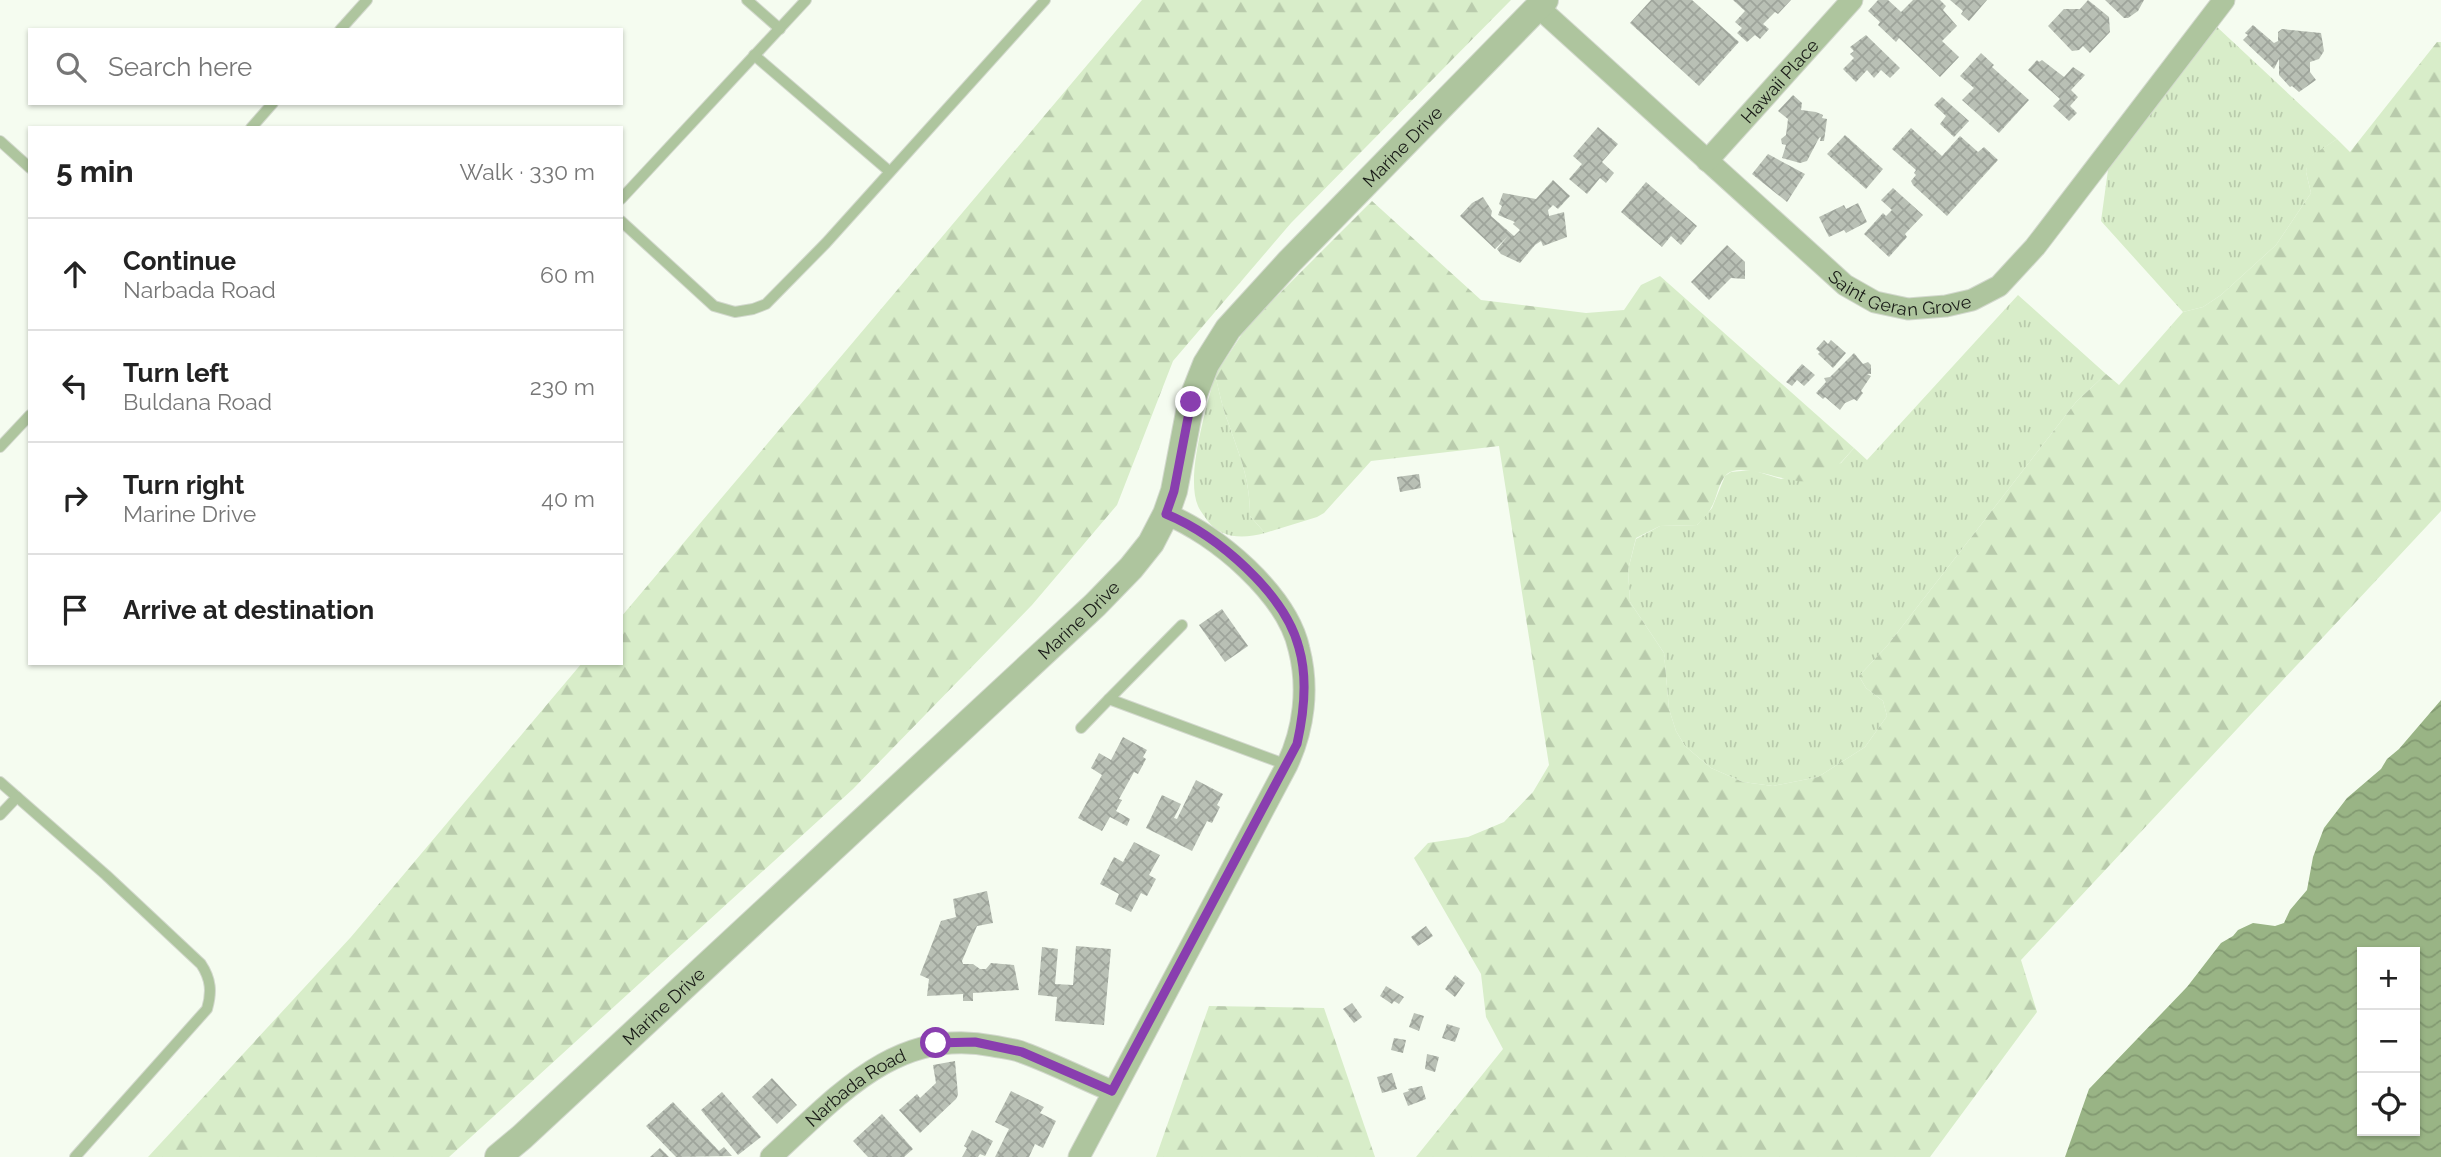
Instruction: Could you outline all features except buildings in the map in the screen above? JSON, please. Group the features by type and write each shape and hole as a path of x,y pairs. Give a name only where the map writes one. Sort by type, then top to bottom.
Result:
{"street":[{"name":"Hawaii Place","path":"1707,161 1852,0"},
{"name":"Saint Geran Grove","path":"1541,4 1707,161 1844,285 1875,302 1908,309 1946,306 1972,300 1999,286 2035,247 2224,0"},
{"name":"Marine Drive","path":"498,1157 1095,605 1144,552 1166,514 1174,491 1191,402 1206,364 1228,329 1290,261 1541,4"},
{"path":"1079,1157 1287,765 1297,744 1302,718 1304,683 1299,647 1287,620 1247,568 1204,535 1166,514"},
{"name":"Narbada Road","path":"771,1157 858,1078 894,1057 936,1043 975,1042 1022,1052 1112,1091"}],"lane":[{"path":"342,28 367,0"},
{"path":"747,0 780,29"},
{"path":"623,197 806,0"},
{"path":"623,223 715,306 735,312 766,304 826,243 1045,0"},
{"path":"754,55 889,171"},
{"path":"253,126 271,105"},
{"path":"0,141 28,165"},
{"path":"0,447 28,417"},
{"path":"1081,728 1182,625"},
{"path":"1109,699 1287,765"},
{"path":"0,782 107,875 201,964 210,984 207,1009 75,1157"},
{"path":"0,815 17,797"}],"green space":[{"path":"1142,0 1511,0 1291,223 1173,361 1117,505 1032,605 853,789 449,1157 148,1157 351,937 580,665 623,665 623,615"},
{"path":"2217,27 2337,139 2309,158 2306,172 2311,193 2276,245 2221,295 2203,307 2183,312 2101,221 2108,170"},
{"path":"2437,42 2441,42 2441,511 2021,960 2037,1012 1930,1157 1416,1157 1503,1049 1486,1017 1481,974 1414,858 1428,843 1468,837 1504,822 1533,792 1549,765 1499,446 1371,461 1324,513 1265,533 1250,516 1244,468 1215,375 1248,325 1372,201 1481,300 1586,313 1624,310 1641,285 1660,276 1854,448 1832,471 1817,480 1795,480 1744,470 1727,474 1710,510 1697,525 1660,526 1636,538 1628,570 1630,602 1664,653 1669,709 1676,731 1685,746 1711,768 1743,782 1773,786 1818,777 1865,747 1887,716 1883,701 1866,688 1859,676 1887,646 2076,402 2106,374 2119,385 2183,312 2203,307 2221,295 2276,245 2311,193 2306,172 2308,158 2337,139 2350,152"},
{"path":"2018,295 2106,374 2076,402 1887,646 1859,676 1866,688 1883,701 1887,716 1865,747 1818,777 1773,786 1743,782 1711,768 1685,746 1676,731 1669,709 1664,653 1630,602 1628,570 1636,539 1660,526 1697,525 1712,508 1725,476 1731,472 1752,470 1781,479 1841,463 1854,448 1867,460"},
{"path":"1215,374 1246,479 1250,516 1265,533 1241,537 1226,534 1207,520 1198,506 1194,477 1196,460"},
{"path":"1209,1006 1324,1008 1375,1157 1156,1157"}],"water":[{"path":"2441,700 2441,1157 2065,1157 2089,1089 2187,987 2221,943 2253,923 2275,926 2284,923 2290,910 2307,890 2313,857 2324,828 2347,798 2381,769 2387,759 2399,749"}],"route":[{"path":"936,1043 975,1042 1022,1052 1112,1091 1297,744 1304,683 1299,647 1287,620 1247,568 1204,535 1166,514 1174,491 1191,402"}]}
